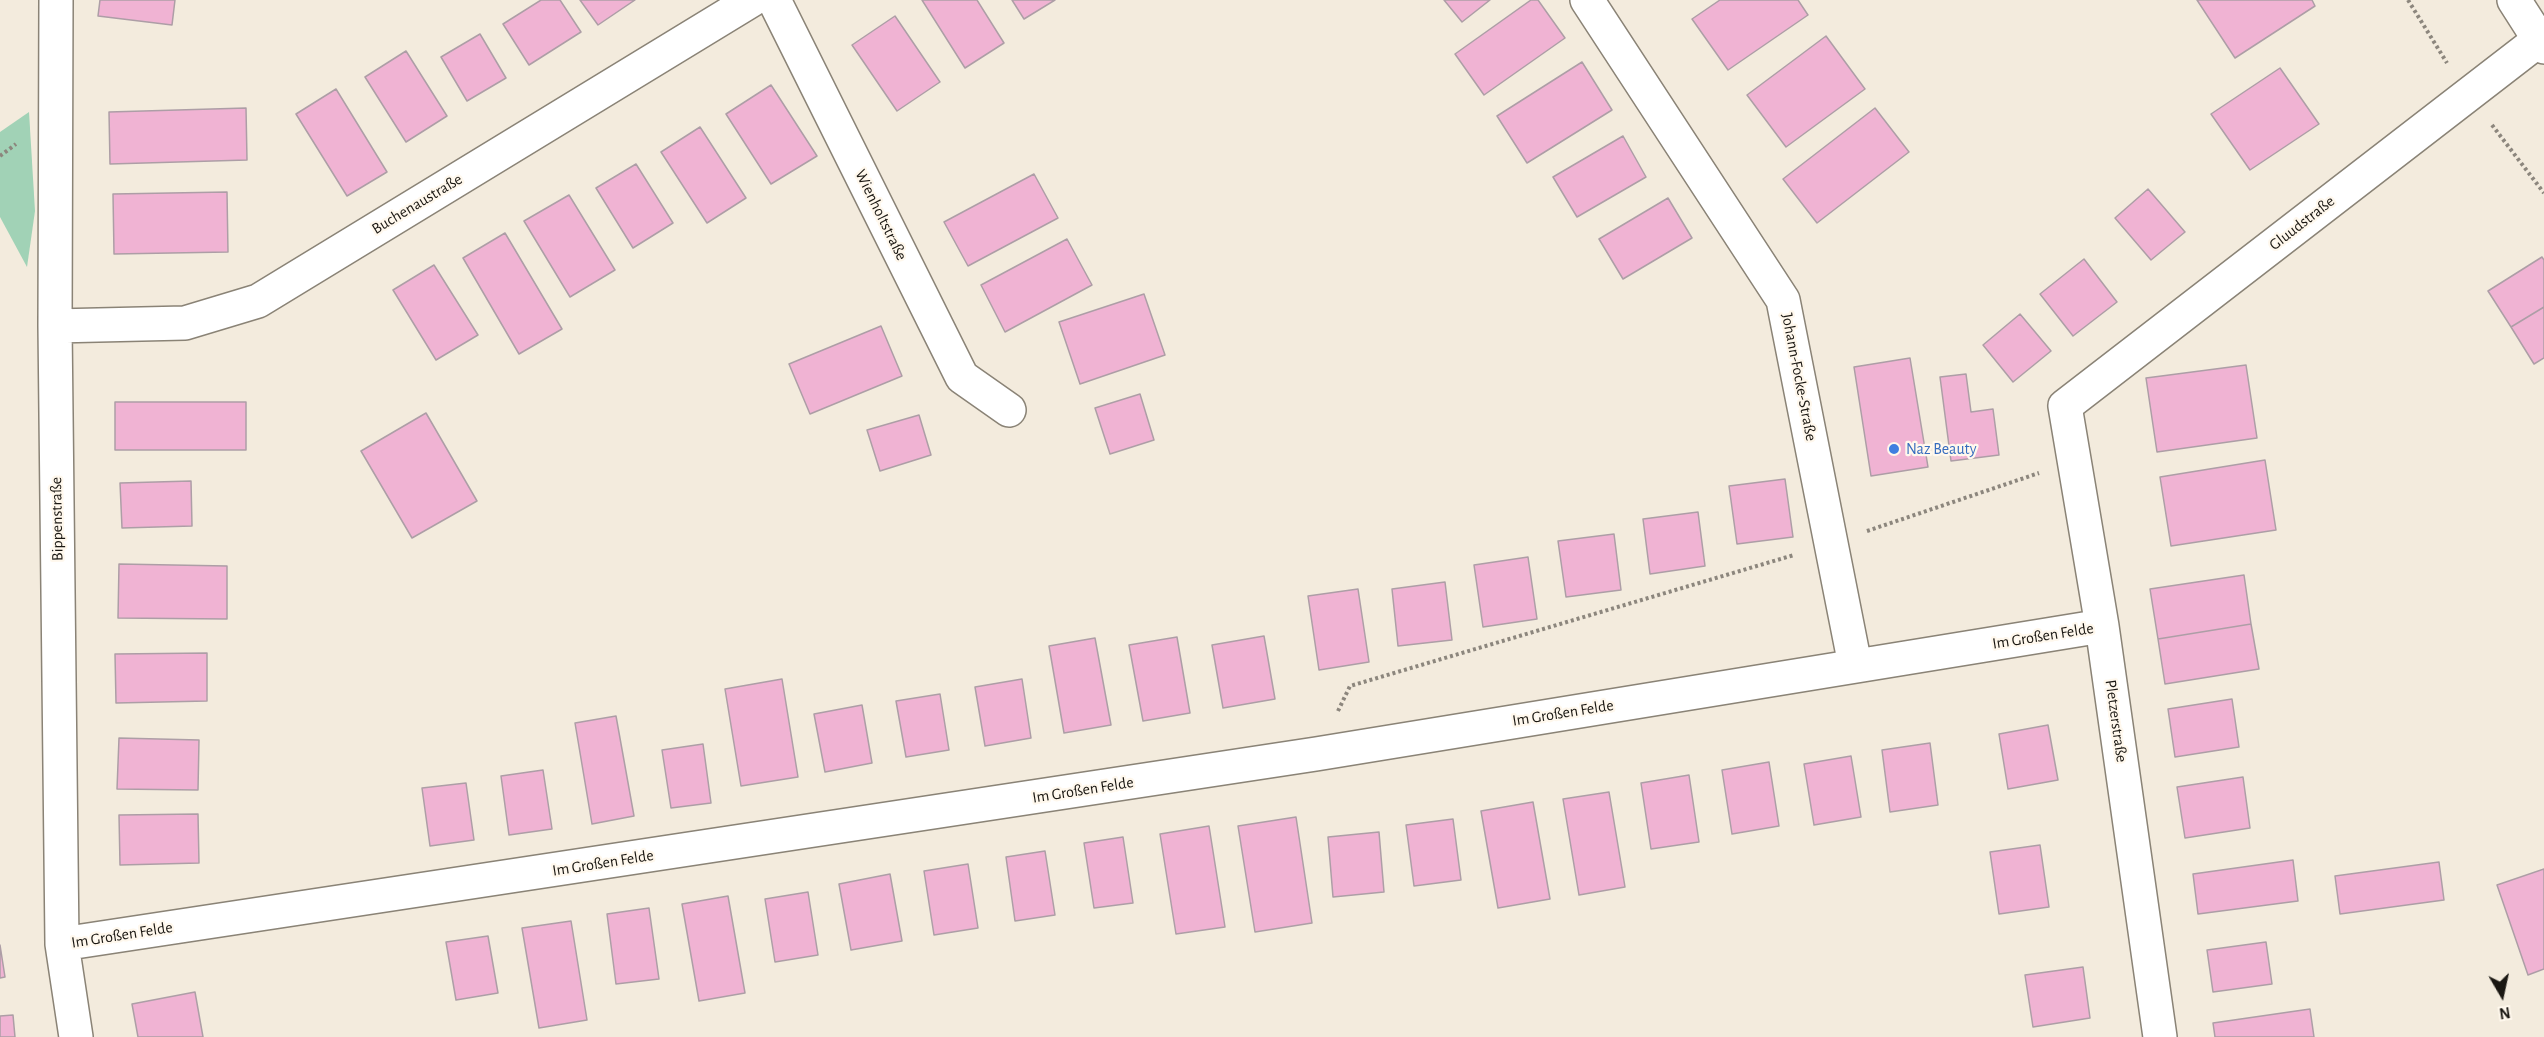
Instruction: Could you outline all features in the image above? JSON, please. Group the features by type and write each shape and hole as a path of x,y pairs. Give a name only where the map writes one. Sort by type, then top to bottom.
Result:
{"street":[{"name":"Bippenstraße","path":"56,0 55,326 62,945 76,1037"},
{"name":"Buchenaustraße","path":"55,326 185,323 258,301 752,0"},
{"name":"Wienholtstraße","path":"774,0 962,377 1009,410"},
{"name":"Johann-Focke-Straße","path":"1587,0 1783,300 1833,543 1855,665"},
{"path":"2514,0 2542,44"},
{"name":"Gluudstraße","path":"2065,406 2542,44"},
{"name":"Pletzerstraße","path":"2065,406 2102,626 2160,1037"},
{"name":"Im Großen Felde","path":"62,945 1316,754 2102,626"}],"path":[{"path":"1316,754 1350,686 1833,543 2074,461"}],"green space":[{"path":"29,112 35,211 27,267 0,217 0,132"}],"building":[{"path":"100,0 175,0 172,25 98,16"},
{"path":"541,0 560,0 581,32 529,65 503,24"},
{"path":"580,0 635,0 598,25"},
{"path":"922,0 977,0 1004,43 965,68"},
{"path":"1012,0 1055,0 1024,19"},
{"path":"1444,0 1490,0 1462,22"},
{"path":"1531,0 1538,0 1565,38 1484,95 1455,54"},
{"path":"1720,0 1798,0 1808,15 1728,70 1692,19"},
{"path":"2197,0 2312,0 2315,6 2235,58"},
{"path":"895,16 940,82 897,111 852,45"},
{"path":"480,34 506,78 467,101 441,57"},
{"path":"1826,36 1865,89 1786,147 1747,95"},
{"path":"406,51 447,116 406,142 365,77"},
{"path":"1582,62 1612,110 1527,163 1497,116"},
{"path":"2280,68 2319,124 2250,170 2211,114"},
{"path":"771,85 817,156 771,184 726,114"},
{"path":"336,89 387,172 347,196 296,114"},
{"path":"246,108 247,160 110,164 109,112"},
{"path":"1875,108 1909,152 1817,223 1783,179"},
{"path":"700,127 746,198 707,223 661,152"},
{"path":"1623,136 1646,177 1577,217 1553,177"},
{"path":"636,164 673,223 633,248 596,188"},
{"path":"1034,174 1058,218 968,266 944,222"},
{"path":"2148,189 2185,232 2151,260 2115,218"},
{"path":"227,192 228,252 114,254 113,194"},
{"path":"569,195 615,270 570,297 524,221"},
{"path":"1668,198 1692,238 1623,279 1599,239"},
{"path":"505,233 562,329 519,354 463,258"},
{"path":"1067,239 1092,285 1005,332 981,285"},
{"path":"2542,257 2544,260 2544,307 2511,327 2488,291"},
{"path":"2084,259 2117,302 2073,336 2040,294"},
{"path":"434,265 478,335 436,360 393,290"},
{"path":"1144,294 1165,355 1080,384 1059,322"},
{"path":"2544,307 2544,358 2534,364 2511,327"},
{"path":"2020,314 2051,351 2013,382 1983,345"},
{"path":"881,326 902,376 810,414 789,364"},
{"path":"1910,358 1928,467 1871,476 1854,367"},
{"path":"2246,365 2257,438 2157,452 2146,378"},
{"path":"1966,374 1971,412 1993,409 1999,455 1951,461 1940,377"},
{"path":"1140,394 1154,440 1110,454 1095,408"},
{"path":"115,402 246,402 246,450 115,450"},
{"path":"426,413 477,501 412,538 361,451"},
{"path":"919,415 931,455 880,471 867,430"},
{"path":"2265,460 2276,530 2171,546 2160,477"},
{"path":"1785,479 1793,537 1737,544 1729,486"},
{"path":"191,481 192,526 122,528 120,483"},
{"path":"1698,512 1705,566 1650,574 1643,519"},
{"path":"1614,534 1621,590 1566,597 1558,541"},
{"path":"1528,557 1537,619 1483,627 1474,565"},
{"path":"119,564 227,566 227,619 118,618"},
{"path":"2244,575 2251,624 2158,639 2150,589"},
{"path":"1445,582 1452,640 1398,646 1392,589"},
{"path":"1358,589 1369,662 1319,670 1308,596"},
{"path":"2251,624 2259,669 2165,684 2158,639"},
{"path":"1264,636 1275,699 1223,708 1212,645"},
{"path":"1177,637 1190,713 1143,721 1129,645"},
{"path":"1095,638 1111,725 1064,733 1049,646"},
{"path":"207,653 207,701 116,703 115,654"},
{"path":"782,679 798,777 741,786 725,689"},
{"path":"1022,679 1031,738 985,746 975,687"},
{"path":"940,694 949,750 906,757 896,701"},
{"path":"2232,699 2239,747 2175,757 2168,709"},
{"path":"862,705 872,763 825,772 814,714"},
{"path":"616,716 634,816 592,824 575,723"},
{"path":"2048,725 2058,780 2008,789 1999,734"},
{"path":"119,738 199,740 198,790 117,789"},
{"path":"1930,743 1938,805 1890,812 1882,750"},
{"path":"703,744 711,803 671,808 662,750"},
{"path":"1851,756 1861,817 1814,825 1804,764"},
{"path":"1769,762 1779,826 1732,834 1722,770"},
{"path":"543,770 552,829 509,835 501,776"},
{"path":"1689,775 1699,842 1651,849 1641,783"},
{"path":"2243,777 2250,828 2185,838 2177,787"},
{"path":"466,783 474,840 430,846 422,788"},
{"path":"1609,792 1625,887 1579,895 1563,799"},
{"path":"1533,802 1550,899 1498,908 1481,811"},
{"path":"198,814 199,863 120,865 119,815"},
{"path":"1296,817 1312,923 1255,932 1238,826"},
{"path":"1453,819 1461,880 1414,886 1406,825"},
{"path":"1209,826 1225,927 1176,934 1160,834"},
{"path":"1379,832 1384,892 1333,897 1328,837"},
{"path":"1123,837 1133,903 1094,908 1084,843"},
{"path":"2040,845 2049,907 1999,914 1990,852"},
{"path":"1045,851 1055,915 1015,921 1006,857"},
{"path":"2293,860 2298,901 2198,914 2193,874"},
{"path":"2439,862 2444,900 2340,914 2335,876"},
{"path":"968,864 978,928 934,935 924,871"},
{"path":"2544,869 2544,969 2528,975 2497,885"},
{"path":"890,874 902,941 851,950 839,884"},
{"path":"808,892 818,955 775,962 765,899"},
{"path":"728,896 745,993 699,1001 682,904"},
{"path":"649,908 659,979 616,984 607,914"},
{"path":"571,921 587,1020 539,1028 522,928"},
{"path":"488,936 498,993 456,1000 446,942"},
{"path":"2266,942 2272,984 2213,992 2207,950"},
{"path":"0,945 5,977 0,978"},
{"path":"2083,967 2090,1018 2033,1027 2025,975"},
{"path":"195,992 203,1037 138,1037 132,1004"},
{"path":"2310,1009 2314,1037 2215,1037 2213,1023"},
{"path":"13,1015 15,1037 0,1037 0,1016"}],"place":[{"name":"Naz Beauty","path":"1894,449"}]}
